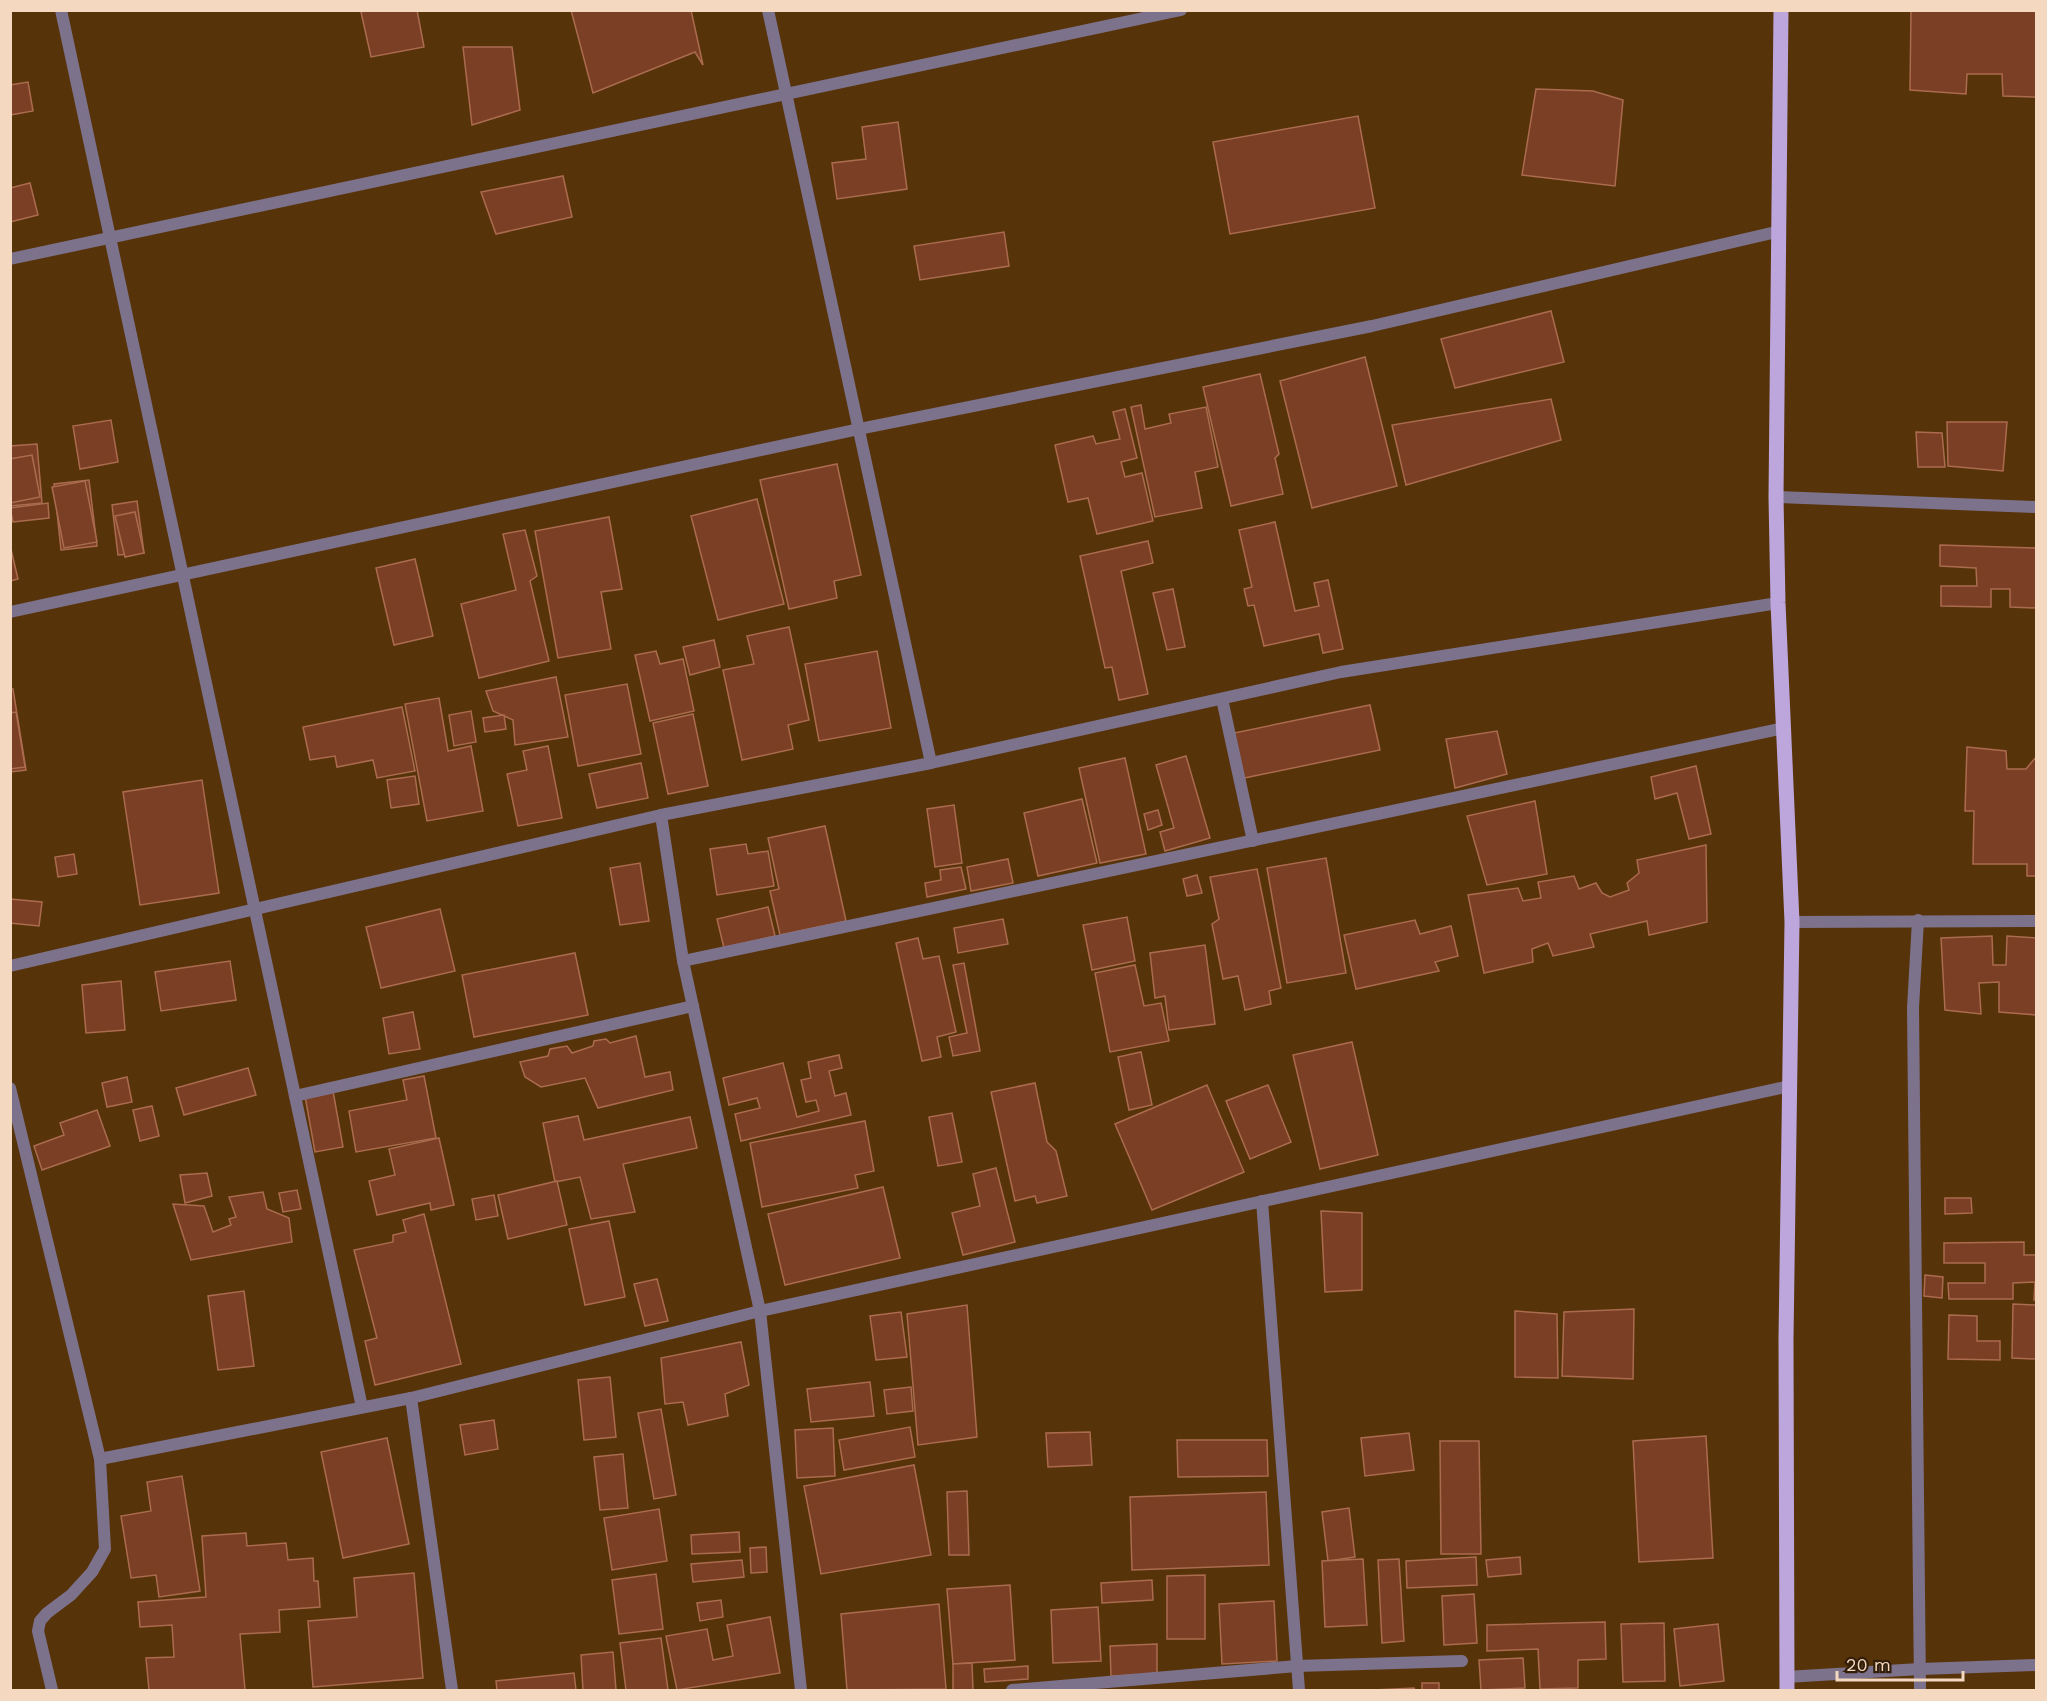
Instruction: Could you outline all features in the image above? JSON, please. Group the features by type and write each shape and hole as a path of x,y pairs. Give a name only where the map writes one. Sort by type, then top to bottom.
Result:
{"main road":[{"path":"1781,10 1776,497 1778,603 1792,922 1786,1339 1787,1684"}],"street":[{"path":"61,10 362,1407"},
{"path":"768,10 931,763"},
{"path":"10,259 1181,10"},
{"path":"10,612 859,429 1372,326 1780,231"},
{"path":"1776,497 2037,507"},
{"path":"10,966 661,814 931,763 1341,672 1778,603"},
{"path":"1221,699 1254,841"},
{"path":"683,961 1784,728"},
{"path":"661,814 683,961 760,1311 801,1690"},
{"path":"1918,920 1913,1008 1920,1690"},
{"path":"1792,922 2037,921"},
{"path":"295,1096 693,1006"},
{"path":"100,1459 411,1398 760,1311 1790,1086"},
{"path":"10,1088 100,1459 105,1549 92,1572 71,1595 47,1613 40,1622 38,1631 52,1690"},
{"path":"1262,1201 1299,1690"},
{"path":"411,1398 452,1690"},
{"path":"1012,1690 1297,1666 1462,1661"},
{"path":"1787,1684 1920,1669 2037,1665"}],"building":[{"path":"417,10 424,47 371,57 361,12"},
{"path":"571,10 691,10 703,65 695,52 593,93"},
{"path":"1911,10 2036,10 2036,97 2003,96 2002,74 1967,74 1966,94 1910,90"},
{"path":"463,47 512,47 520,110 472,125"},
{"path":"28,82 33,111 10,115 10,85"},
{"path":"1536,89 1593,91 1623,100 1615,186 1522,175"},
{"path":"1358,116 1375,208 1230,234 1213,142"},
{"path":"898,122 907,189 837,199 832,163 866,159 862,127"},
{"path":"563,176 572,217 496,234 481,192"},
{"path":"30,183 38,215 10,222 10,188"},
{"path":"1004,232 1009,266 920,280 914,246"},
{"path":"1551,311 1564,362 1455,388 1441,339"},
{"path":"1365,357 1397,486 1312,508 1280,381"},
{"path":"1260,374 1279,454 1275,458 1283,494 1231,506 1203,387"},
{"path":"1551,399 1561,440 1406,485 1392,425"},
{"path":"1141,405 1145,429 1171,423 1169,414 1206,407 1218,467 1195,472 1202,508 1155,517 1131,407"},
{"path":"1125,409 1137,458 1121,462 1125,477 1142,473 1153,521 1097,534 1088,498 1068,502 1055,445 1093,436 1096,444 1120,439 1113,412"},
{"path":"111,420 118,462 80,469 73,426"},
{"path":"1947,422 2007,422 2003,471 1948,466"},
{"path":"1916,432 1942,433 1945,467 1918,467"},
{"path":"37,444 42,503 10,506 10,446"},
{"path":"32,455 40,497 10,503 10,459"},
{"path":"837,464 861,575 834,581 837,598 789,609 760,480"},
{"path":"89,480 97,546 61,550 54,484"},
{"path":"85,481 97,542 64,548 52,487"},
{"path":"757,499 784,604 718,620 691,516"},
{"path":"137,501 144,553 118,555 112,505"},
{"path":"48,503 49,518 13,522 10,508"},
{"path":"135,512 144,553 125,557 115,516"},
{"path":"609,517 622,589 601,592 611,649 558,658 535,531"},
{"path":"1275,522 1295,611 1319,606 1314,583 1328,580 1343,649 1323,653 1319,634 1264,646 1254,605 1248,606 1244,589 1252,587 1239,530"},
{"path":"525,530 537,576 530,581 549,661 479,678 461,604 516,590 503,534"},
{"path":"1148,541 1153,563 1121,571 1148,694 1119,700 1112,667 1105,668 1080,556"},
{"path":"10,545 18,579 10,581"},
{"path":"1940,545 2036,548 2036,608 2010,607 2010,589 1991,589 1991,607 1941,606 1941,586 1977,586 1976,568 1940,566"},
{"path":"415,559 433,636 394,645 376,568"},
{"path":"1173,589 1185,647 1167,650 1153,593"},
{"path":"789,627 809,720 788,725 793,749 742,760 723,670 754,664 747,636"},
{"path":"714,640 720,667 690,675 683,647"},
{"path":"656,651 660,664 683,659 694,711 650,721 635,655"},
{"path":"877,651 891,728 819,741 805,664"},
{"path":"556,677 568,737 515,745 513,720 493,711 486,691"},
{"path":"627,684 641,754 578,766 565,695"},
{"path":"10,689 13,689 26,770 10,772"},
{"path":"439,698 448,751 471,746 483,811 427,821 405,704"},
{"path":"1370,705 1380,750 1244,778 1234,733"},
{"path":"402,707 415,771 377,778 373,760 337,767 335,756 310,760 303,727"},
{"path":"471,711 476,742 454,746 449,715"},
{"path":"16,712 25,767 10,769 10,713"},
{"path":"693,714 708,786 668,794 653,723"},
{"path":"504,715 506,729 485,732 483,718"},
{"path":"1497,731 1507,774 1455,788 1446,739"},
{"path":"548,746 562,818 518,826 507,774 527,770 523,751"},
{"path":"1967,747 2006,751 2007,769 2026,769 2036,757 2036,876 2027,876 2027,864 1973,864 1974,811 1965,811"},
{"path":"1186,756 1210,838 1165,851 1160,832 1174,828 1156,765"},
{"path":"1125,758 1146,854 1100,863 1079,768"},
{"path":"641,763 648,798 597,808 589,774"},
{"path":"1696,766 1711,834 1689,839 1677,793 1655,799 1651,777"},
{"path":"415,776 419,804 391,808 387,780"},
{"path":"202,780 219,893 140,905 123,792"},
{"path":"1082,799 1097,863 1038,876 1024,813"},
{"path":"1535,801 1547,874 1487,885 1467,816"},
{"path":"954,805 962,863 935,867 927,809"},
{"path":"1158,810 1162,825 1148,830 1144,814"},
{"path":"825,826 846,921 780,935 770,891 779,889 768,838"},
{"path":"746,844 748,854 768,851 774,886 717,895 710,849"},
{"path":"1706,845 1707,922 1649,935 1647,921 1590,934 1594,947 1553,956 1548,943 1532,949 1533,962 1484,973 1468,895 1518,888 1523,901 1541,898 1538,882 1574,876 1579,889 1596,883 1602,893 1610,897 1629,890 1627,883 1639,873 1637,860"},
{"path":"74,854 77,874 58,877 55,857"},
{"path":"1326,858 1346,973 1287,983 1267,868"},
{"path":"1008,859 1013,883 971,891 967,867"},
{"path":"640,863 649,921 620,925 610,868"},
{"path":"961,867 966,889 927,897 925,883 941,880 940,870"},
{"path":"1257,869 1281,988 1269,991 1271,1004 1245,1010 1238,976 1223,979 1212,924 1219,919 1210,877"},
{"path":"1197,875 1202,893 1187,896 1183,879"},
{"path":"10,899 42,902 39,926 10,923"},
{"path":"768,907 775,936 724,948 717,919"},
{"path":"440,909 455,971 381,988 366,927"},
{"path":"1127,917 1135,961 1092,970 1083,925"},
{"path":"1003,919 1008,944 958,953 954,928"},
{"path":"1415,920 1420,934 1451,926 1458,956 1435,962 1439,971 1356,989 1344,935"},
{"path":"1992,936 1993,965 2006,965 2007,936 2036,938 2036,1015 1999,1012 1999,982 1979,983 1981,1014 1945,1010 1941,938"},
{"path":"918,938 923,959 939,956 956,1032 937,1037 941,1057 922,1061 896,943"},
{"path":"1205,945 1215,1024 1169,1030 1165,996 1155,998 1150,953"},
{"path":"575,953 588,1015 474,1037 462,975"},
{"path":"230,961 236,1000 161,1011 155,972"},
{"path":"964,963 980,1051 953,1056 949,1037 967,1033 953,965"},
{"path":"1135,965 1144,1006 1161,1003 1169,1041 1110,1052 1095,973"},
{"path":"121,981 125,1030 86,1033 82,985"},
{"path":"413,1012 420,1049 389,1054 383,1018"},
{"path":"636,1036 645,1077 670,1072 673,1090 598,1108 585,1078 541,1087 525,1077 520,1062 548,1056 550,1049 567,1046 572,1053 593,1046 594,1041 606,1039 610,1043"},
{"path":"1352,1042 1378,1155 1320,1169 1293,1055"},
{"path":"1141,1052 1152,1105 1129,1110 1118,1057"},
{"path":"839,1055 842,1068 829,1071 835,1096 846,1093 851,1115 741,1141 735,1114 760,1108 757,1098 729,1105 723,1078 783,1063 797,1117 819,1111 816,1100 806,1102 801,1080 811,1078 808,1062"},
{"path":"248,1068 256,1095 184,1115 176,1088"},
{"path":"424,1076 436,1138 356,1152 349,1111 407,1100 403,1080"},
{"path":"127,1077 132,1102 107,1107 102,1083"},
{"path":"1035,1083 1047,1142 1056,1151 1067,1196 1037,1203 1035,1196 1015,1201 991,1092"},
{"path":"1207,1085 1244,1172 1152,1210 1115,1124"},
{"path":"1268,1085 1291,1142 1250,1159 1226,1101"},
{"path":"333,1091 343,1147 315,1152 305,1096"},
{"path":"152,1106 159,1136 140,1141 133,1110"},
{"path":"97,1110 110,1146 42,1170 34,1146 64,1135 60,1123"},
{"path":"952,1113 962,1162 938,1166 929,1117"},
{"path":"578,1116 584,1140 690,1117 697,1148 623,1164 635,1212 591,1219 580,1177 555,1182 543,1123"},
{"path":"865,1121 874,1171 855,1175 858,1188 762,1207 750,1143"},
{"path":"439,1138 454,1205 431,1210 430,1203 377,1215 369,1181 395,1175 389,1149"},
{"path":"996,1168 1015,1242 963,1255 952,1213 980,1206 973,1174"},
{"path":"207,1173 212,1196 185,1203 180,1175"},
{"path":"557,1181 567,1225 508,1239 498,1195"},
{"path":"883,1187 900,1258 785,1285 768,1214"},
{"path":"297,1190 301,1209 283,1212 279,1193"},
{"path":"263,1192 267,1209 289,1218 292,1242 191,1260 173,1204 204,1206 213,1232 231,1225 229,1219 236,1217 229,1197"},
{"path":"494,1195 498,1216 476,1220 472,1199"},
{"path":"1945,1198 1971,1198 1972,1213 1945,1214"},
{"path":"1321,1211 1362,1213 1362,1290 1325,1292"},
{"path":"424,1214 461,1364 375,1385 365,1341 377,1338 354,1250 393,1242 393,1235 406,1232 403,1220"},
{"path":"609,1221 625,1297 585,1305 569,1229"},
{"path":"2024,1242 2024,1255 2036,1255 2036,1300 2034,1300 2035,1282 2013,1283 2013,1299 1949,1299 1948,1283 1985,1283 1985,1263 1944,1263 1944,1243"},
{"path":"1925,1275 1943,1277 1942,1298 1924,1296"},
{"path":"657,1279 668,1321 645,1326 634,1284"},
{"path":"244,1291 254,1366 218,1370 208,1296"},
{"path":"2013,1304 2036,1305 2036,1359 2012,1358"},
{"path":"967,1305 977,1437 918,1445 907,1314"},
{"path":"1634,1309 1633,1379 1562,1376 1564,1312"},
{"path":"1515,1311 1557,1314 1558,1378 1515,1377"},
{"path":"901,1312 907,1357 876,1360 870,1316"},
{"path":"1949,1315 1977,1316 1977,1341 2000,1341 2000,1360 1948,1359"},
{"path":"741,1342 749,1385 725,1394 728,1416 688,1425 683,1402 665,1404 661,1358"},
{"path":"610,1377 616,1437 584,1440 578,1380"},
{"path":"870,1382 874,1416 811,1422 807,1389"},
{"path":"911,1387 913,1411 887,1414 884,1390"},
{"path":"661,1409 676,1495 654,1499 638,1413"},
{"path":"494,1420 498,1449 465,1455 460,1425"},
{"path":"910,1427 915,1457 844,1470 839,1440"},
{"path":"833,1428 835,1476 797,1478 795,1430"},
{"path":"1090,1432 1092,1465 1048,1467 1046,1433"},
{"path":"1409,1433 1414,1470 1365,1476 1361,1438"},
{"path":"1706,1436 1713,1558 1639,1562 1633,1441"},
{"path":"387,1438 409,1544 343,1558 321,1452"},
{"path":"1177,1440 1267,1440 1268,1476 1178,1477"},
{"path":"1440,1441 1479,1441 1481,1554 1441,1554"},
{"path":"623,1454 628,1508 600,1510 594,1457"},
{"path":"914,1465 931,1555 821,1574 804,1486"},
{"path":"182,1476 200,1591 159,1597 156,1575 131,1578 121,1516 151,1511 147,1482"},
{"path":"967,1491 969,1555 949,1555 947,1492"},
{"path":"1266,1492 1269,1565 1132,1570 1130,1497"},
{"path":"1349,1508 1355,1557 1328,1561 1322,1512"},
{"path":"659,1509 667,1561 612,1570 604,1518"},
{"path":"739,1532 740,1552 692,1554 691,1535"},
{"path":"246,1533 247,1546 286,1543 288,1560 313,1558 314,1581 318,1581 320,1607 279,1610 280,1632 240,1634 245,1690 149,1690 146,1658 174,1657 172,1625 140,1627 138,1602 206,1597 202,1536"},
{"path":"766,1547 767,1572 751,1573 750,1548"},
{"path":"1476,1557 1477,1585 1407,1588 1406,1561"},
{"path":"1520,1557 1521,1574 1488,1577 1486,1560"},
{"path":"1363,1559 1367,1625 1325,1627 1322,1561"},
{"path":"1399,1559 1404,1641 1382,1643 1378,1560"},
{"path":"742,1560 744,1577 693,1582 691,1564"},
{"path":"414,1573 423,1678 313,1687 308,1621 357,1617 354,1578"},
{"path":"656,1574 663,1629 619,1634 612,1580"},
{"path":"1205,1575 1205,1639 1167,1639 1167,1576"},
{"path":"1152,1580 1153,1600 1102,1603 1101,1583"},
{"path":"1010,1585 1015,1660 953,1664 947,1589"},
{"path":"1474,1594 1477,1643 1444,1645 1442,1596"},
{"path":"721,1600 723,1617 700,1621 697,1603"},
{"path":"1274,1601 1277,1661 1222,1664 1219,1604"},
{"path":"939,1604 946,1689 847,1690 841,1614"},
{"path":"1098,1607 1101,1661 1053,1663 1051,1610"},
{"path":"770,1617 780,1673 677,1690 666,1636 707,1629 713,1660 733,1656 727,1625"},
{"path":"1605,1622 1606,1659 1578,1660 1578,1688 1540,1689 1538,1649 1487,1651 1487,1625"},
{"path":"1664,1623 1665,1681 1623,1682 1621,1624"},
{"path":"1718,1624 1724,1681 1680,1686 1674,1629"},
{"path":"661,1638 668,1690 626,1690 620,1643"},
{"path":"1157,1644 1157,1674 1111,1676 1110,1646"},
{"path":"613,1652 616,1690 583,1690 581,1655"},
{"path":"1523,1658 1525,1688 1481,1690 1479,1660"},
{"path":"972,1663 973,1690 953,1690 953,1664"},
{"path":"1028,1666 1028,1679 985,1682 984,1669"},
{"path":"574,1673 576,1690 497,1690 496,1681"},
{"path":"1422,1683 1439,1683 1439,1690 1422,1690"},
{"path":"1414,1688 1415,1690 1373,1690"}]}
